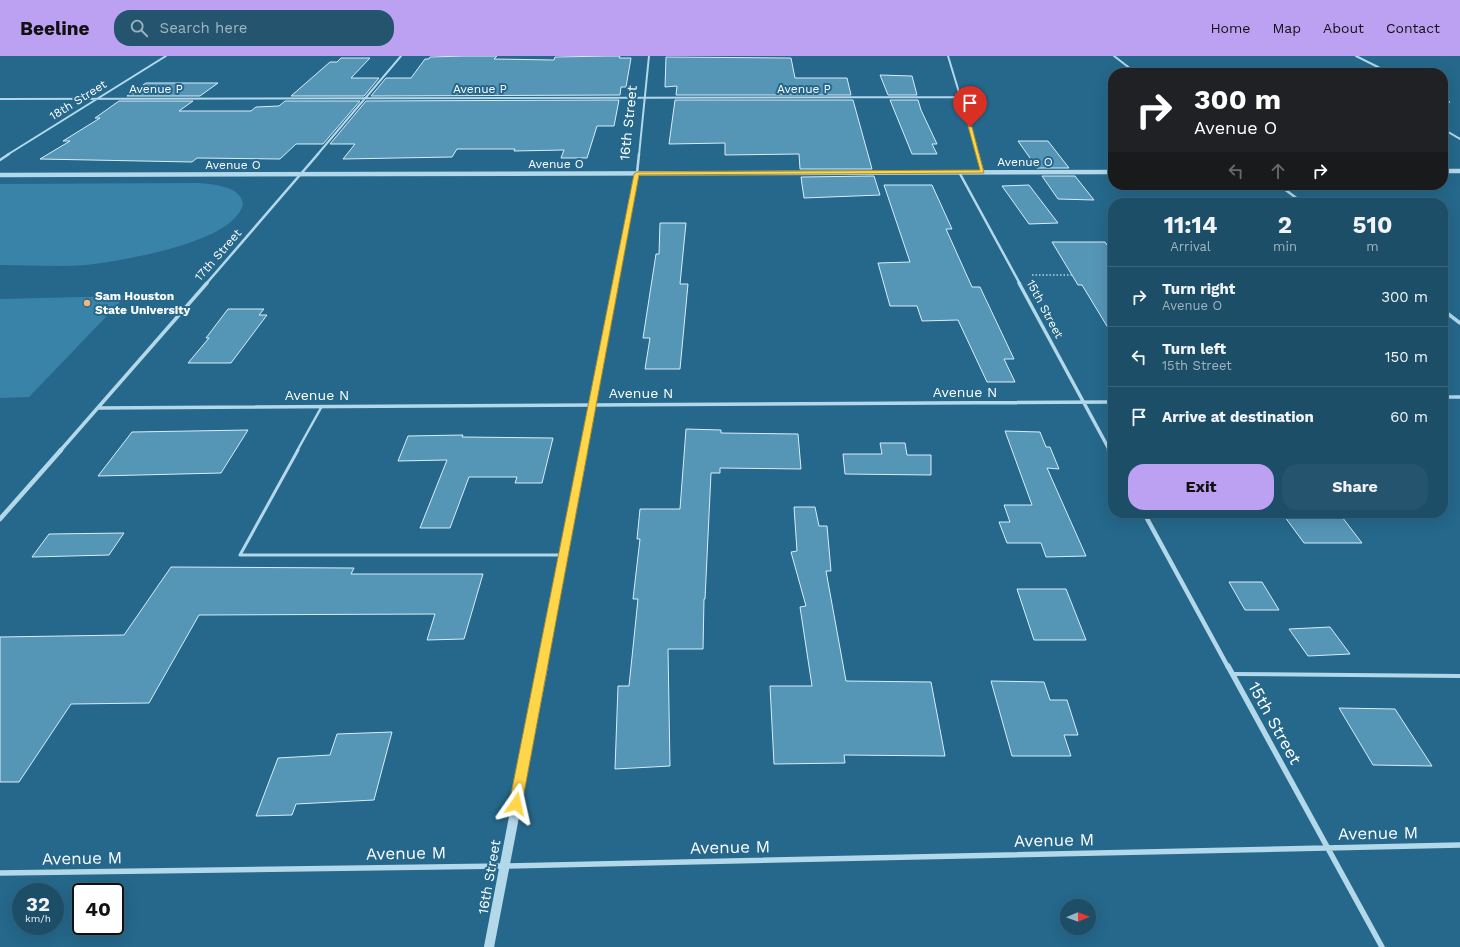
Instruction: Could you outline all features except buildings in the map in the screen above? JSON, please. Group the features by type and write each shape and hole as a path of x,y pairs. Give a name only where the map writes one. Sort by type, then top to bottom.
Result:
{"street":[{"name":"18th Street","path":"0,160 166,56"},
{"name":"17th Street","path":"0,519 301,175 401,56"},
{"name":"16th Street","path":"489,947 637,174 643,98 649,56"},
{"path":"948,56 983,172"},
{"path":"1114,56 1130,68"},
{"path":"1356,56 1380,68"},
{"name":"Avenue P","path":"0,99 961,98"},
{"path":"1448,132 1460,139"},
{"path":"1448,171 1460,171"},
{"name":"15th Street","path":"960,172 1108,447"},
{"name":"Avenue O","path":"0,174 301,175 1108,172"},
{"path":"1286,190 1297,198"},
{"path":"1448,314 1460,323"},
{"path":"1448,397 1460,397"},
{"name":"Avenue N","path":"98,408 1108,402"},
{"name":"15th Street","path":"1147,518 1382,947"},
{"name":"Avenue M","path":"0,873 504,866 1460,845"}],"lane":[{"path":"322,406 240,555 563,555"},
{"path":"1232,674 1460,676"}],"path":[{"path":"1015,275 1072,274"}],"shaded area":[{"path":"198,183 218,185 232,190 241,198 243,204 235,218 220,229 199,239 174,248 149,254 86,265 0,265 0,184"},
{"path":"126,296 29,397 0,398 0,299"}],"place":[{"name":"Sam Houston State University","path":"87,303"}],"route":[{"path":"516,804 637,174 983,172 970,127"}]}
